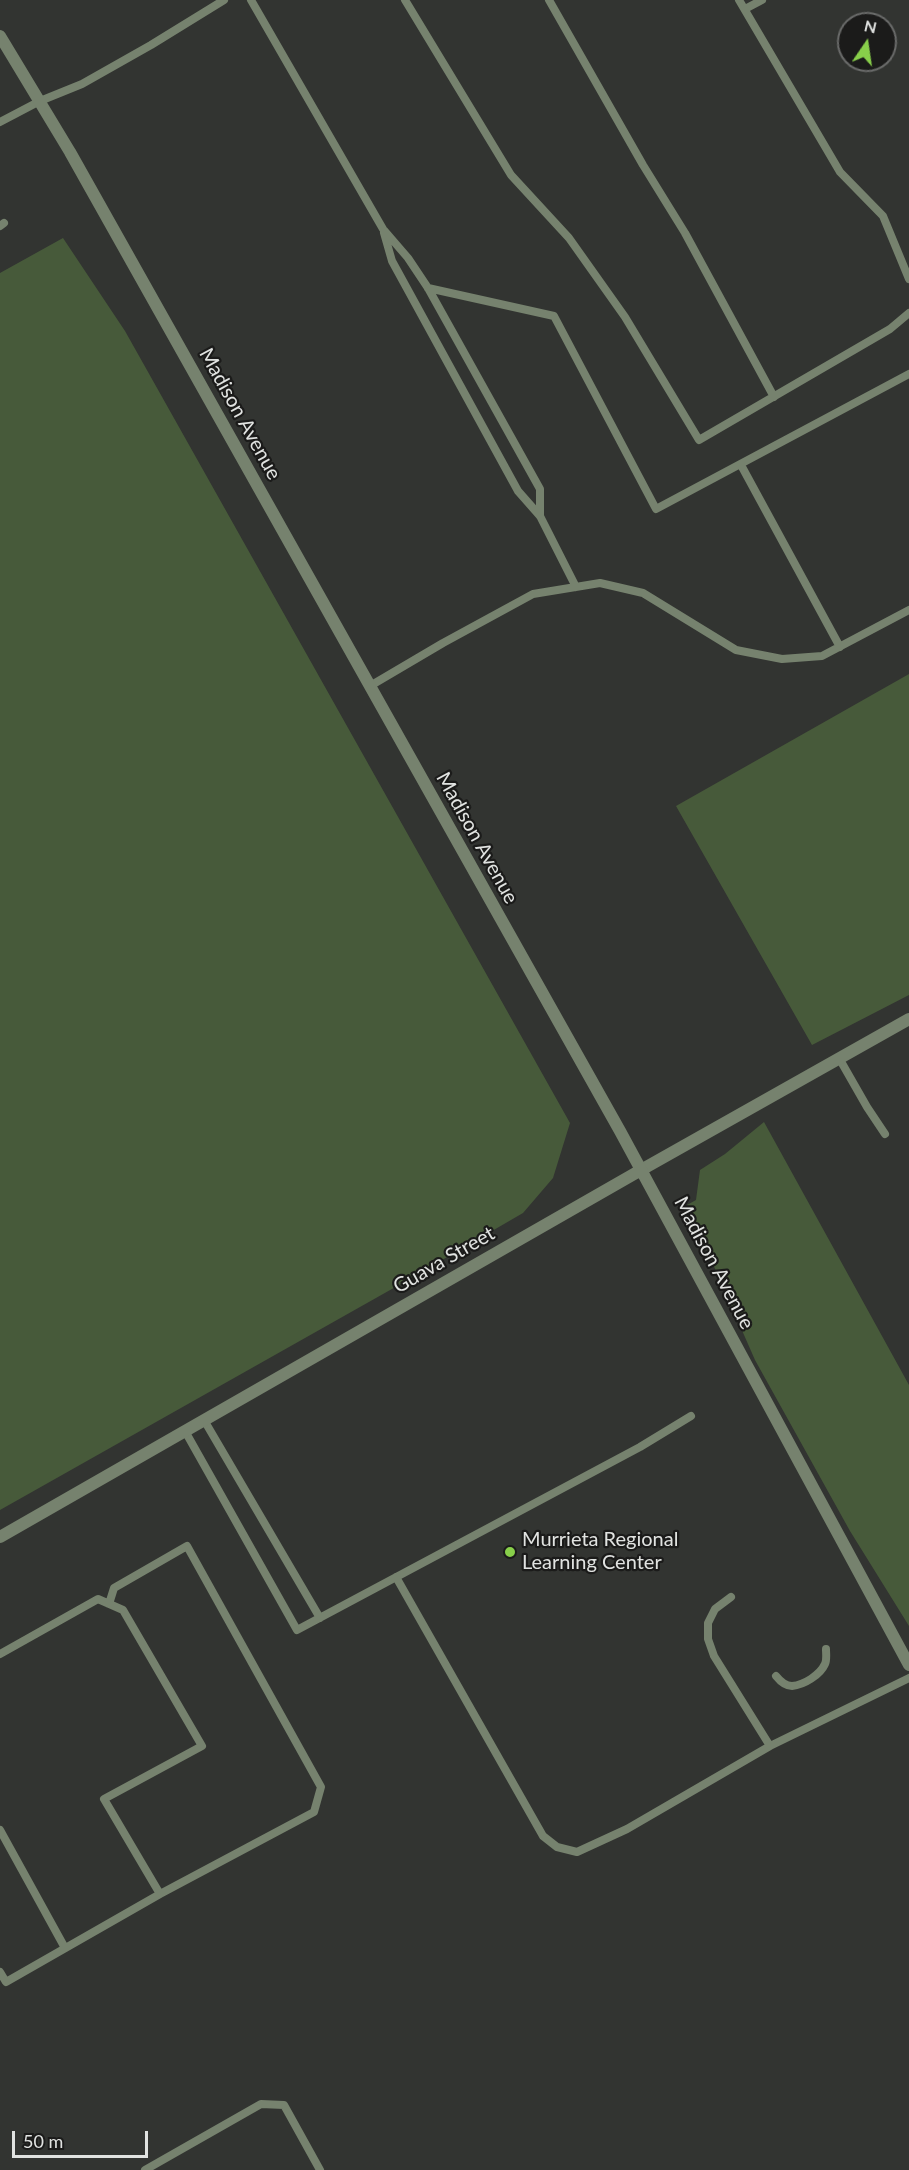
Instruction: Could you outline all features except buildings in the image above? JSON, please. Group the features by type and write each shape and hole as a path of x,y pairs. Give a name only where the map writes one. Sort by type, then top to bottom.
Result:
{"street":[{"name":"Madison Avenue","path":"0,36 40,101 641,1170 909,1665"},
{"name":"Guava Street","path":"0,1537 909,1019"}],"lane":[{"path":"0,122 40,101 82,84 224,0"},
{"path":"251,0 383,229 408,258 428,288 540,489 540,516"},
{"path":"405,0 511,175 569,238 618,308 699,440 890,329 909,314"},
{"path":"549,0 643,165 685,233 774,396"},
{"path":"739,0 840,172 884,216 909,279"},
{"path":"744,9 762,0"},
{"path":"383,229 392,261 518,491 540,516 576,587"},
{"path":"428,288 554,316 656,509 909,374"},
{"path":"741,465 840,647"},
{"path":"370,686 533,594 600,583 643,593 736,650 782,658 822,656 909,610"},
{"path":"839,1058 885,1134"},
{"path":"185,1431 297,1630 640,1447 692,1416"},
{"path":"204,1420 320,1618"},
{"path":"0,1972 2,1985 160,1894 314,1812 321,1787 187,1546 114,1588 109,1604"},
{"path":"396,1577 543,1836 557,1847 577,1852 627,1829 770,1746 909,1678"},
{"path":"731,1597 715,1610 708,1623 708,1639 714,1656 770,1746"},
{"path":"0,1654 98,1599 123,1610 202,1746 104,1799 160,1894"},
{"path":"776,1676 783,1684 792,1686 806,1681 819,1673 826,1662 826,1649"},
{"path":"0,1830 65,1948"},
{"path":"145,2170 261,2104 284,2105 320,2170"}],"green space":[{"path":"63,238 125,331 570,1123 553,1178 523,1213 0,1510 0,273"},
{"path":"909,674 909,995 812,1045 676,806"},
{"path":"764,1122 909,1385 909,1626 850,1531 755,1360 687,1205 696,1200 700,1170 725,1154"}],"place":[{"name":"Murrieta Regional Learning Center","path":"510,1552"}]}
